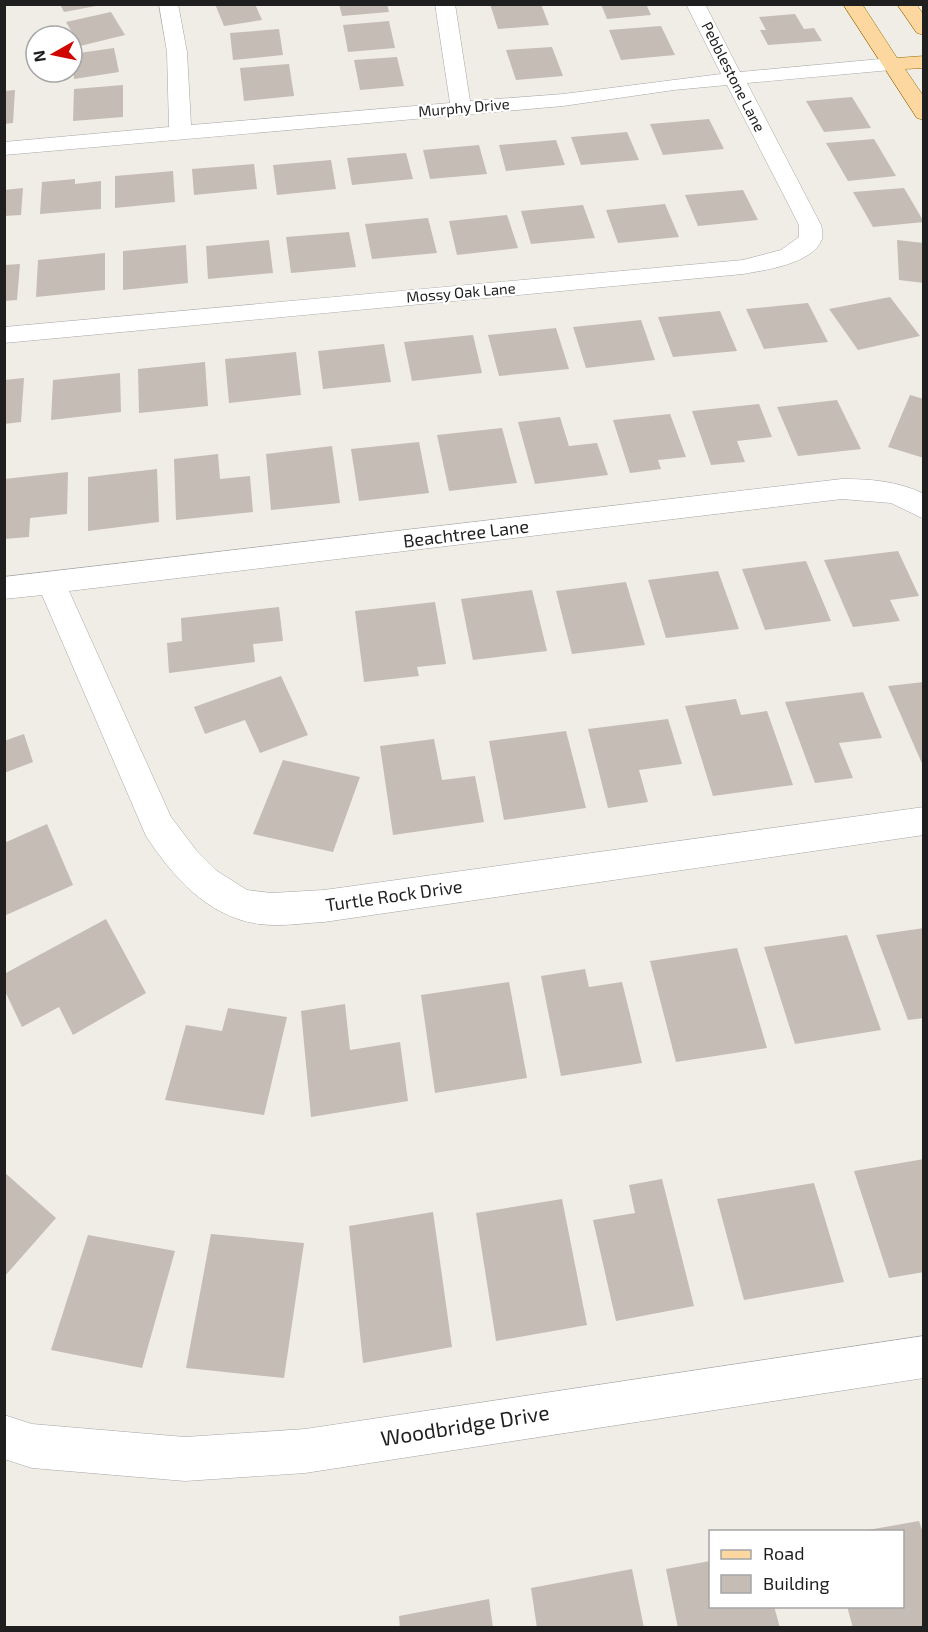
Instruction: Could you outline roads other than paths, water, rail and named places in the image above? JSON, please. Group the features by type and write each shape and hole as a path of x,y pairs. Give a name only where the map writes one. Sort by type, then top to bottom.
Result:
{"main road":[{"path":"852,4 924,114"},
{"path":"906,4 924,29"},
{"name":"Murphy Drive","path":"891,64 924,62"}],"street":[{"path":"168,4 174,24 179,79 180,132"},
{"path":"445,4 462,109"},
{"name":"Pebblestone Lane","path":"695,4 771,150"},
{"name":"Murphy Drive","path":"4,149 563,100 674,84 891,64"},
{"name":"Mossy Oak Lane","path":"4,335 720,270 772,262 792,255 803,248 811,238 810,225 771,150"},
{"name":"Beachtree Lane","path":"4,588 842,489 875,489 907,498 924,509"},
{"name":"Turtle Rock Drive","path":"51,583 158,826 176,855 218,891 242,904 274,909 324,906 924,821"},
{"name":"Woodbridge Drive","path":"4,1437 32,1446 185,1459 305,1450 924,1357"}]}
